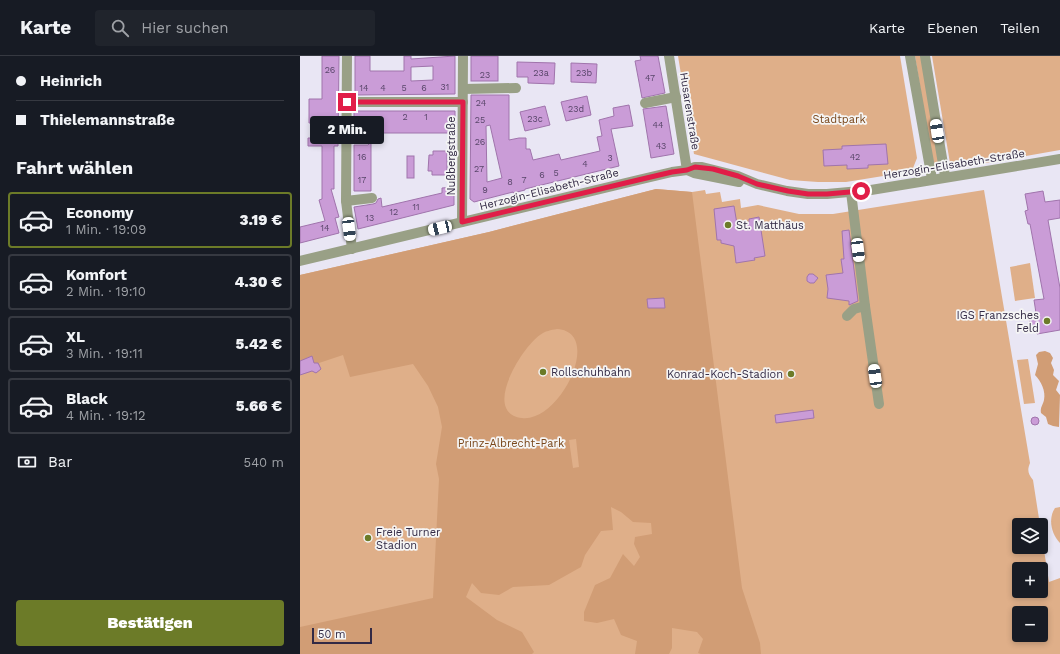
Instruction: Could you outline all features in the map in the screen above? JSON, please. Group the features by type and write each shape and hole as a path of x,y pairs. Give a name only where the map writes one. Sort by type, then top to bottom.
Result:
{"street":[{"path":"347,56 346,201 352,249"},
{"name":"Nußbergstraße","path":"462,222 463,56"},
{"name":"Husarenstraße","path":"669,56 687,170"},
{"path":"910,56 932,179"},
{"path":"925,56 945,176"},
{"path":"463,89 516,88"},
{"path":"645,103 676,97"},
{"path":"347,102 463,102"},
{"path":"346,138 365,139"},
{"name":"Herzogin-Elisabeth-Straße","path":"300,261 672,172 687,170 694,173 736,182 757,184 808,194 851,192 1060,159"},
{"path":"851,192 879,404"},
{"path":"346,201 372,198"},
{"path":"847,316 854,309 865,306"}],"green space":[{"name":"Stadtpark","path":"678,56 900,56 917,158 913,168 908,172 846,182 818,182 790,180 694,154"},
{"path":"915,56 921,56 940,164 933,166"},
{"path":"932,56 1060,56 1060,150 951,169"},
{"name":"Prinz-Albrecht-Park","path":"656,189 692,192 705,190 706,194 720,192 722,202 740,199 741,208 758,205 799,214 833,214 984,190 1030,463 1028,472 1033,480 1039,518 1012,518 1012,554 1045,554 1046,562 1012,562 1012,598 1048,598 1048,576 1049,582 1060,578 1060,654 300,654 300,275 489,232"},
{"name":"Prinz-Albrecht-Park","path":"656,189 692,192 742,588 760,643 761,654 701,654 698,653 703,639 697,632 672,628 672,648 669,654 635,654 637,641 621,635 614,619 597,623 584,621 584,612 595,585 610,578 623,554 634,566 640,557 634,544 635,537 652,534 651,523 633,522 621,512 611,507 613,530 601,531 585,555 581,567 549,585 513,587 499,595 481,593 472,583 466,597 497,620 522,632 534,652 532,654 300,654 300,627 433,598 439,479 436,464 442,427 438,407 428,386 413,364 350,377 343,355 319,363 321,369 316,373 312,371 300,375 300,275 489,232","holes":["557,329 571,334 577,345 577,360 562,393 550,407 536,416 522,418 510,413 505,405 505,393 509,379 516,365 532,342 540,335","576,439 579,467 573,468 569,440"]},
{"path":"1030,263 1035,298 1015,301 1010,267"},
{"path":"1045,351 1050,353 1053,358 1051,363 1054,370 1053,375 1059,381 1056,390 1060,395 1059,427 1048,424 1046,417 1041,413 1044,400 1044,390 1035,375 1038,364 1036,355 1039,352"},
{"path":"1028,359 1035,403 1024,404 1017,360"},
{"path":"1060,507 1060,543 1054,535 1051,521 1055,508"}],"building":[{"path":"322,56 339,56 338,146 334,146 334,189 331,189 339,217 335,218 339,233 300,243 300,227 325,221 319,200 322,199 322,146 308,146 308,138 323,138 323,123 309,123 309,99 322,99"},
{"path":"355,56 370,56 370,71 404,71 404,56 411,56 411,59 455,56 455,94 355,95","holes":["433,66 433,80 411,81 411,67"]},
{"path":"471,56 498,56 498,81 471,81"},
{"path":"640,56 658,56 665,93 642,98 635,61 641,60"},
{"path":"517,62 555,63 554,84 528,83 528,77 517,77"},
{"path":"571,63 597,64 596,83 571,82"},
{"path":"471,95 509,95 509,140 526,138 526,149 530,149 533,160 559,154 561,160 600,151 597,137 602,136 599,120 614,116 613,108 629,105 633,126 611,129 619,166 474,202 470,199","holes":["490,125 502,178 487,182 486,126"]},
{"path":"587,96 591,115 566,121 561,102"},
{"path":"545,106 550,125 525,131 520,112"},
{"path":"666,106 674,154 651,158 643,109"},
{"path":"354,111 455,111 455,133 378,133 378,142 371,143 371,191 354,191 354,145 368,145 371,139 368,133 354,132"},
{"path":"886,144 888,164 868,165 868,168 847,169 847,165 824,166 823,150 842,149 842,146"},
{"path":"433,151 447,151 447,175 432,175 432,171 428,171 429,155 433,155"},
{"path":"407,156 414,156 414,178 407,178"},
{"path":"454,187 454,205 358,229 354,207 376,203 378,199 381,198 382,207 442,193 442,188"},
{"path":"1043,191 1045,202 1060,200 1060,218 1048,220 1060,288 1060,330 1037,334 1036,331 1031,332 1029,318 1034,318 1033,314 1036,313 1034,300 1044,299 1030,224 1028,224 1025,211 1028,210 1025,194"},
{"path":"734,206 737,224 749,222 749,219 759,217 765,256 754,258 755,260 736,263 734,246 721,243 721,240 717,240 714,209"},
{"path":"849,230 858,301 849,305 849,301 827,298 828,289 826,275 843,273 841,259 844,259 842,231"},
{"path":"809,274 813,274 818,278 814,283 807,281"},
{"path":"664,298 665,308 648,308 647,299"},
{"path":"312,356 314,363 318,363 321,369 316,373 312,371 300,375 300,361"},
{"path":"813,410 814,418 776,423 775,415"},
{"path":"1033,417 1037,417 1039,421 1037,425 1033,425 1031,423 1031,419"}],"place":[{"name":"St. Matthäus","path":"728,225"},
{"name":"IGS Franzsches Feld","path":"1047,321"},
{"name":"Rollschuhbahn","path":"543,372"},
{"name":"Konrad-Koch-Stadion","path":"791,374"},
{"name":"Freie Turner Stadion","path":"368,538"}],"route":[{"path":"347,102 463,102 462,222 695,167 713,169 738,176 757,184 808,194 861,191"}]}
